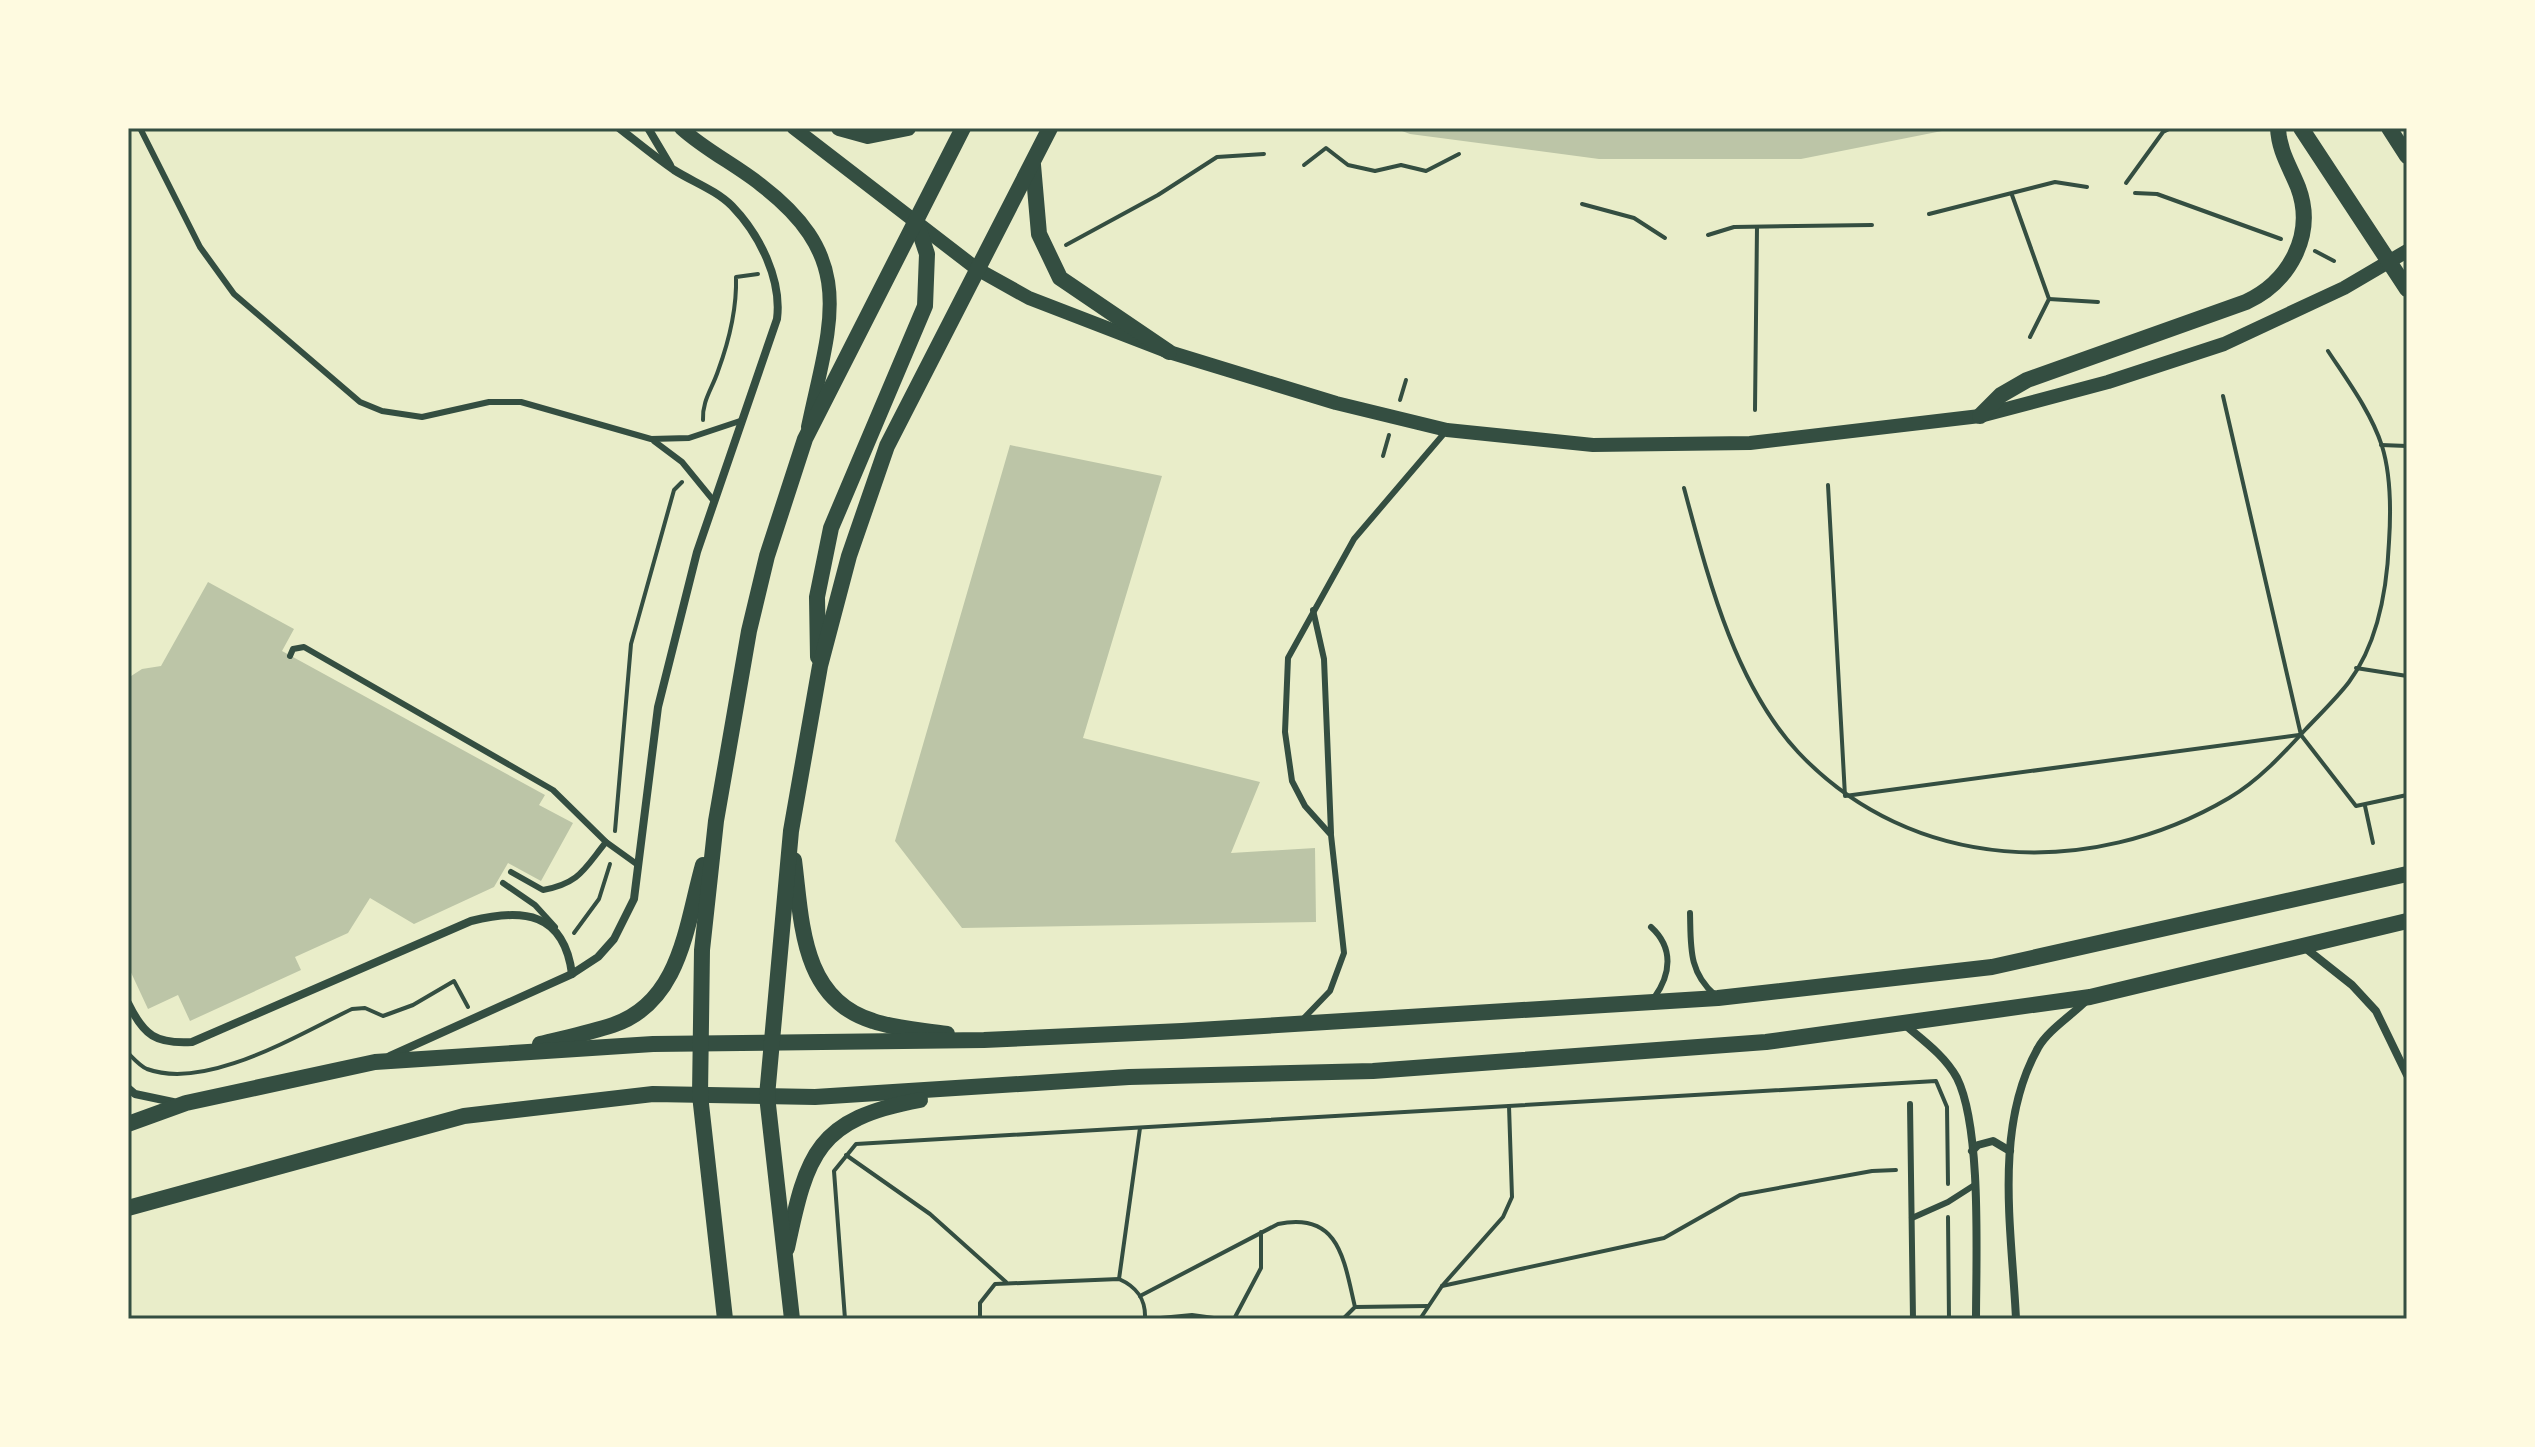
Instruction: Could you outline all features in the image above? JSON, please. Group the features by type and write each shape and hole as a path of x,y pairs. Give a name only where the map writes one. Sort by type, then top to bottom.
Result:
{"main road":[{"path":"839,128 868,136 908,128"},
{"path":"725,1319 700,1095 702,950 716,821 749,631 767,556 805,439 963,128"},
{"path":"792,1319 767,1096 791,831 820,666 849,556 887,446 1050,128"},
{"path":"1980,416 2001,395 2027,380 2246,302 2273,286 2293,262 2304,217 2298,186 2281,150 2278,128"},
{"path":"2301,128 2407,289"},
{"path":"2389,128 2407,156"},
{"path":"2402,128 2407,131"},
{"path":"1033,163 1039,234 1060,278 1169,352"},
{"path":"820,666 817,597 831,528 925,306 928,263 916,221"},
{"path":"2389,262 2407,262"},
{"path":"502,1054 616,1024 650,1005 669,983 716,821"},
{"path":"791,831 806,952 829,994 846,1009 873,1021 984,1040"},
{"path":"128,1124 186,1103 375,1062 703,1043 984,1040 1296,1025 1718,998 1992,967 2407,874"},
{"path":"128,1208 464,1116 643,1095 815,1097 1129,1077 1373,1071 1624,1055 1905,1025 2090,997 2407,921"},
{"path":"784,1261 800,1185 810,1159 850,1121 873,1109 987,1088"}],"street":[{"path":"375,1062 572,974 598,957 614,939 634,899 658,707 713,500 777,319 778,289 751,232 731,206 673,169 619,128"},
{"path":"648,128 673,169"},
{"path":"681,128 799,215 825,263 831,297 827,336 805,439"},
{"path":"794,128 977,269 1029,298 1169,352 1336,403 1447,430 1639,447 1824,437 1980,416 2108,382 2224,344 2344,288 2407,251"},
{"path":"128,1003 139,1025 164,1044 192,1042 471,921 500,914 529,915 557,930 570,954 572,974"},
{"path":"2303,946 2352,985 2376,1011 2407,1075"},
{"path":"2016,1319 2010,1151 2016,1104 2039,1046 2090,997"},
{"path":"1905,1025 1941,1056 1957,1079 1968,1111 1972,1151 1976,1319"},
{"path":"128,1088 135,1094 160,1102 186,1103"},
{"path":"1972,1151 1978,1145 1993,1141 2010,1151"}],"lane":[{"path":"140,128 200,247 234,294 360,402 382,411 422,417 489,402 521,402 651,439 674,440 704,434 740,421"},
{"path":"1331,835 1305,806 1292,781 1285,732 1288,658 1354,539 1447,430"},
{"path":"651,439 692,472 713,500"},
{"path":"1296,1025 1313,1012 1330,991 1344,953 1331,835 1324,659 1313,610"},
{"path":"290,656 293,649 304,647 553,790 606,842 638,865"},
{"path":"511,872 543,890 565,886 581,875 606,842"},
{"path":"503,883 535,905 557,930"},
{"path":"1690,913 1691,963 1700,981 1718,998"},
{"path":"1646,1003 1655,997 1668,970 1666,947 1651,927"},
{"path":"1910,1104 1913,1319"},
{"path":"1912,1218 1948,1202 1973,1186"}],"path":[{"path":"2126,183 2163,132 2171,128"},
{"path":"1304,165 1326,148 1348,165 1375,171 1401,165 1426,171 1459,154"},
{"path":"1064,246 1158,195 1217,157 1264,154"},
{"path":"1929,214 2055,182 2087,187"},
{"path":"2135,193 2157,194 2291,242"},
{"path":"2012,194 2049,299 2030,337"},
{"path":"1582,204 1634,218 1665,238"},
{"path":"1708,235 1734,227 1872,225"},
{"path":"1755,410 1757,227"},
{"path":"2313,250 2334,261"},
{"path":"704,434 702,407 718,372 737,305 736,277 772,272"},
{"path":"2049,299 2098,302"},
{"path":"1684,488 1732,640 1760,697 1796,750 1845,796 1897,825 1973,849 2038,854 2106,847 2176,826 2231,797 2269,767 2350,680 2376,626 2387,574 2390,521 2381,445 2328,351"},
{"path":"2223,396 2301,735 2356,806 2407,795"},
{"path":"2381,445 2407,446"},
{"path":"564,943 586,921 599,899 613,847 631,644 674,490 692,472"},
{"path":"1828,485 1845,796"},
{"path":"2356,668 2407,676"},
{"path":"1845,796 2301,735"},
{"path":"2365,806 2373,843"},
{"path":"128,1053 146,1069 184,1073 216,1069 352,1009 365,1008 383,1016 413,1005 454,981 475,1019"},
{"path":"845,1319 834,1171 856,1144 1936,1081"},
{"path":"1420,1319 1442,1286 1503,1217 1512,1197 1509,1106"},
{"path":"1119,1279 1140,1128"},
{"path":"846,1155 930,1214 1006,1282"},
{"path":"1442,1286 1651,1242 1740,1195 1872,1171 1911,1169"},
{"path":"1140,1296 1261,1232 1297,1220 1329,1233 1341,1247 1355,1307"},
{"path":"1234,1319 1261,1268 1261,1232"},
{"path":"980,1319 980,1303 995,1284 1119,1279 1133,1285 1146,1305 1148,1319 1192,1315 1221,1319"},
{"path":"1343,1319 1355,1307 1428,1306"}],"building":[{"path":"1394,128 1952,129 1801,159 1599,159 1410,134"},
{"path":"1010,445 1162,476 1083,738 1260,782 1231,853 1315,848 1316,922 962,928 895,841"},
{"path":"208,582 294,629 282,651 545,795 539,805 573,823 541,881 508,863 494,887 414,924 370,898 348,933 295,957 301,970 190,1021 178,995 148,1009 128,966 128,678 142,669 161,666"}]}
